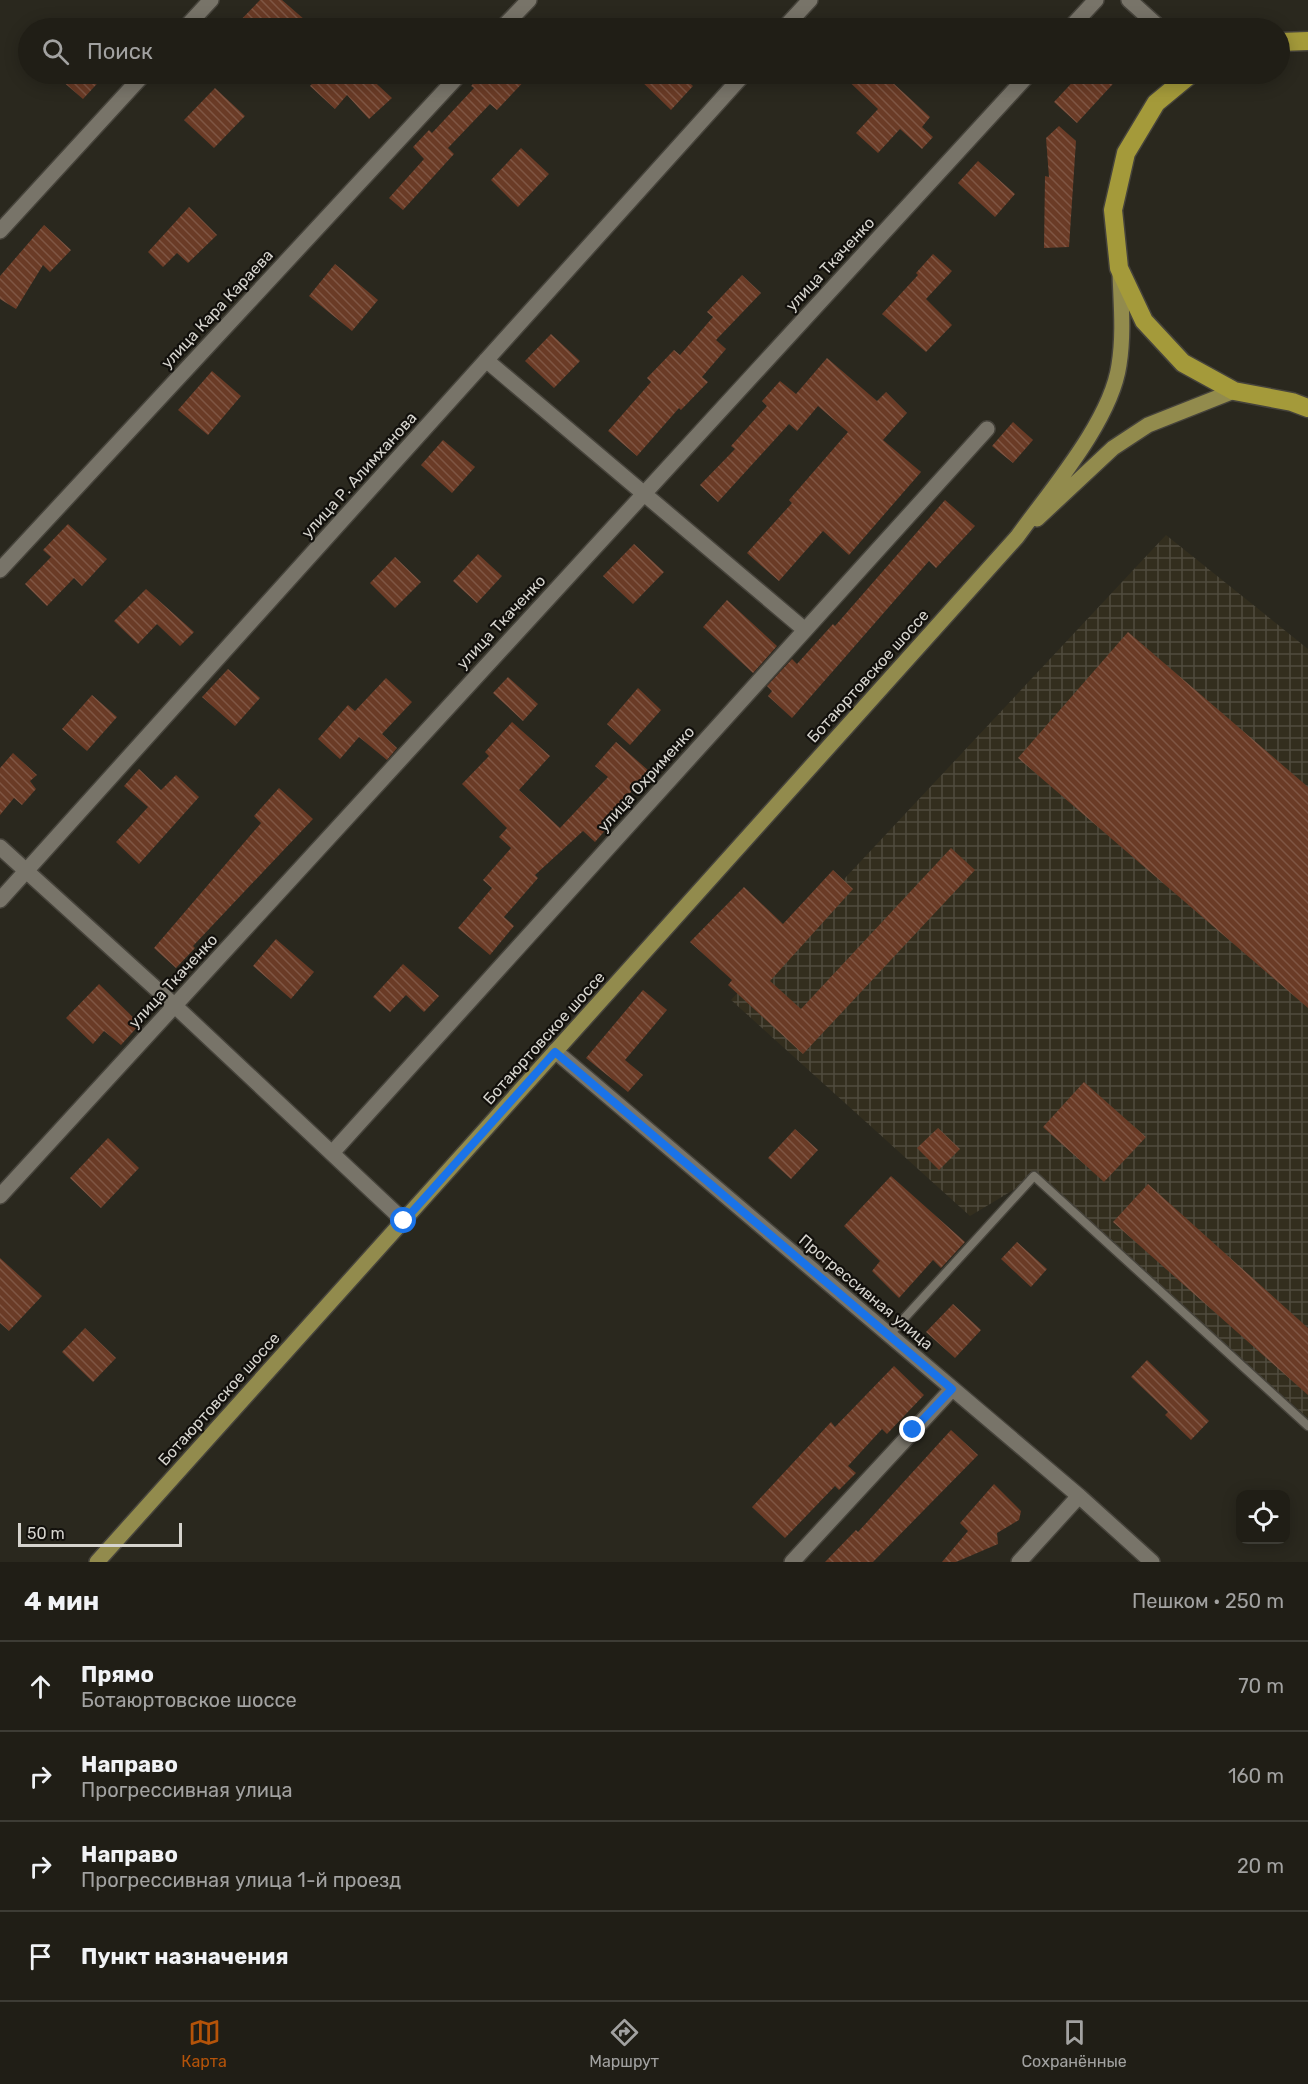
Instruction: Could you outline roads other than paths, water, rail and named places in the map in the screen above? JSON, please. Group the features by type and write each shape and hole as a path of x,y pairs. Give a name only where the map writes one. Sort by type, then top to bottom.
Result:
{"highway":[{"path":"1290,42 1308,41"},
{"path":"1179,84 1156,103 1126,153 1113,210 1119,268 1144,321 1183,363 1234,391 1302,403"}],"main road":[{"path":"1017,537 1104,412 1119,367 1122,325 1119,268"},
{"path":"1017,537 1078,483 1113,448 1148,425 1234,391"},
{"name":"Ботаюртовское шоссе","path":"98,1562 1017,537"}],"street":[{"path":"195,18 212,0"},
{"path":"512,18 529,0"},
{"path":"793,18 810,0"},
{"path":"1079,18 1096,0"},
{"path":"1129,0 1149,18"},
{"path":"0,231 135,84"},
{"name":"улица Кара Караева","path":"0,570 451,84"},
{"name":"улица Р. Алимханова","path":"0,900 735,84"},
{"name":"улица Ткаченко","path":"0,1196 1020,84"},
{"path":"486,360 805,630"},
{"name":"улица Охрименко","path":"332,1154 987,429"},
{"path":"0,847 174,1005 404,1221"},
{"name":"Прогрессивная улица","path":"555,1052 1079,1496 1152,1562"},
{"path":"792,1562 952,1389"},
{"path":"1019,1562 1079,1496"}],"lane":[{"path":"889,1335 1034,1176 1308,1426"}]}
